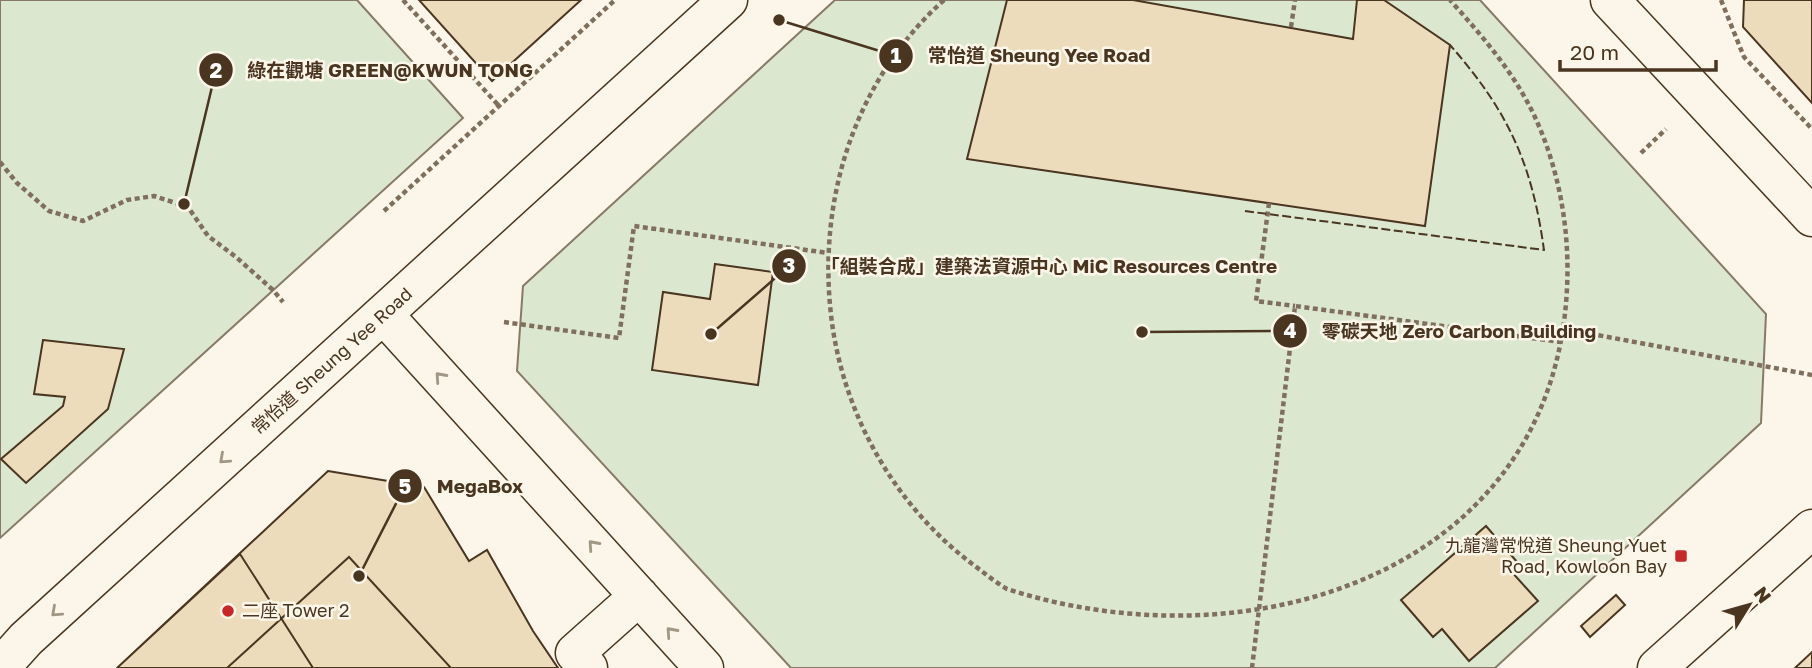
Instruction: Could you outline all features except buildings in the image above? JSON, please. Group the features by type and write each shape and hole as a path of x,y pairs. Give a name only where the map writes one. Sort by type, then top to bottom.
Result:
{"street":[{"name":"常怡道 Sheung Yee Road","path":"0,668 26,639 728,0"},
{"path":"1610,0 1812,217"},
{"path":"383,314 704,668"},
{"path":"1657,668 1812,529"},
{"path":"574,663 639,596"}],"path":[{"path":"403,0 499,106"},
{"path":"384,211 615,0"},
{"path":"944,0 923,19 880,77 848,142 830,213 827,286 837,358 861,427 898,489 947,544 1005,588 1038,604"},
{"path":"1291,27 1295,0"},
{"path":"1450,0 1496,52 1534,115 1558,184 1568,256 1565,329 1546,400 1515,466 1501,485"},
{"path":"1721,0 1744,57 1812,129"},
{"path":"0,163 50,211 83,221 127,200 154,196 188,207 208,236 273,290 282,302"},
{"path":"1269,203 1256,301 1562,342"},
{"path":"504,322 619,338 634,226 828,253"},
{"path":"1251,668 1295,306"},
{"path":"1565,329 1812,375"},
{"path":"1255,637 1266,636"}],"green space":[{"path":"0,0 357,0 463,118 0,538"},
{"path":"835,0 1480,0 1766,314 1761,423 1495,668 791,668 517,371 523,286"}],"fence":[{"path":"1245,211 1544,250 1532,191 1514,140 1487,93 1450,45"}],"place":[{"name":"常怡道 Sheung Yee Road","path":"779,20"},
{"name":"綠在觀塘 GREEN@KWUN TONG","path":"184,204"},
{"name":"零碳天地 Zero Carbon Building","path":"1142,332"},
{"name":"「組裝合成」建築法資源中心 MiC Resources Centre","path":"711,334"},
{"name":"九龍灣常悅道 Sheung Yuet Road, Kowloon Bay","path":"1681,556"},
{"name":"MegaBox","path":"359,576"},
{"name":"二座 Tower 2","path":"228,611"}]}
